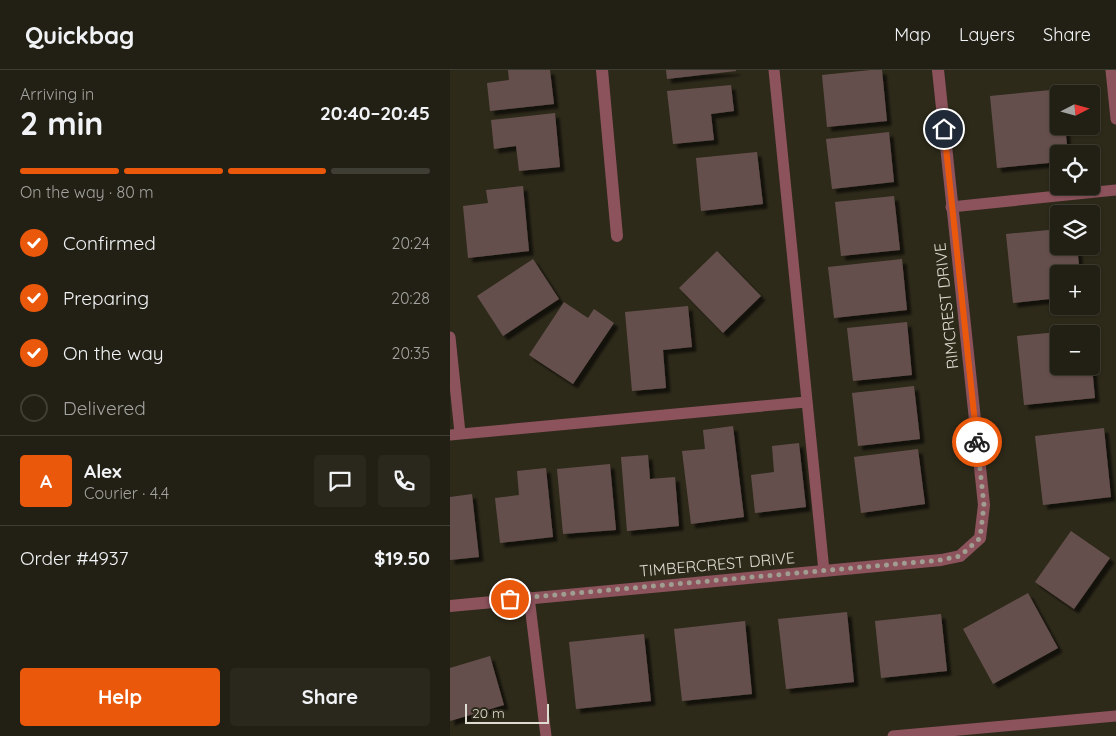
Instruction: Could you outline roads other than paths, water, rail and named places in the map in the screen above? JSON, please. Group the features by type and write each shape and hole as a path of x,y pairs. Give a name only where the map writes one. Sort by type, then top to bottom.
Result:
{"street":[{"path":"602,70 617,236"},
{"name":"RIMCREST DRIVE","path":"938,70 984,505 980,538"},
{"name":"TIMBERCREST DRIVE","path":"450,606 529,597 941,560 960,556 980,538"}],"lane":[{"path":"774,70 824,571"},
{"path":"1111,70 1116,119"},
{"path":"951,207 1116,190"},
{"path":"450,337 455,434 806,402"},
{"path":"529,597 546,736"},
{"path":"893,736 1116,716"}]}
